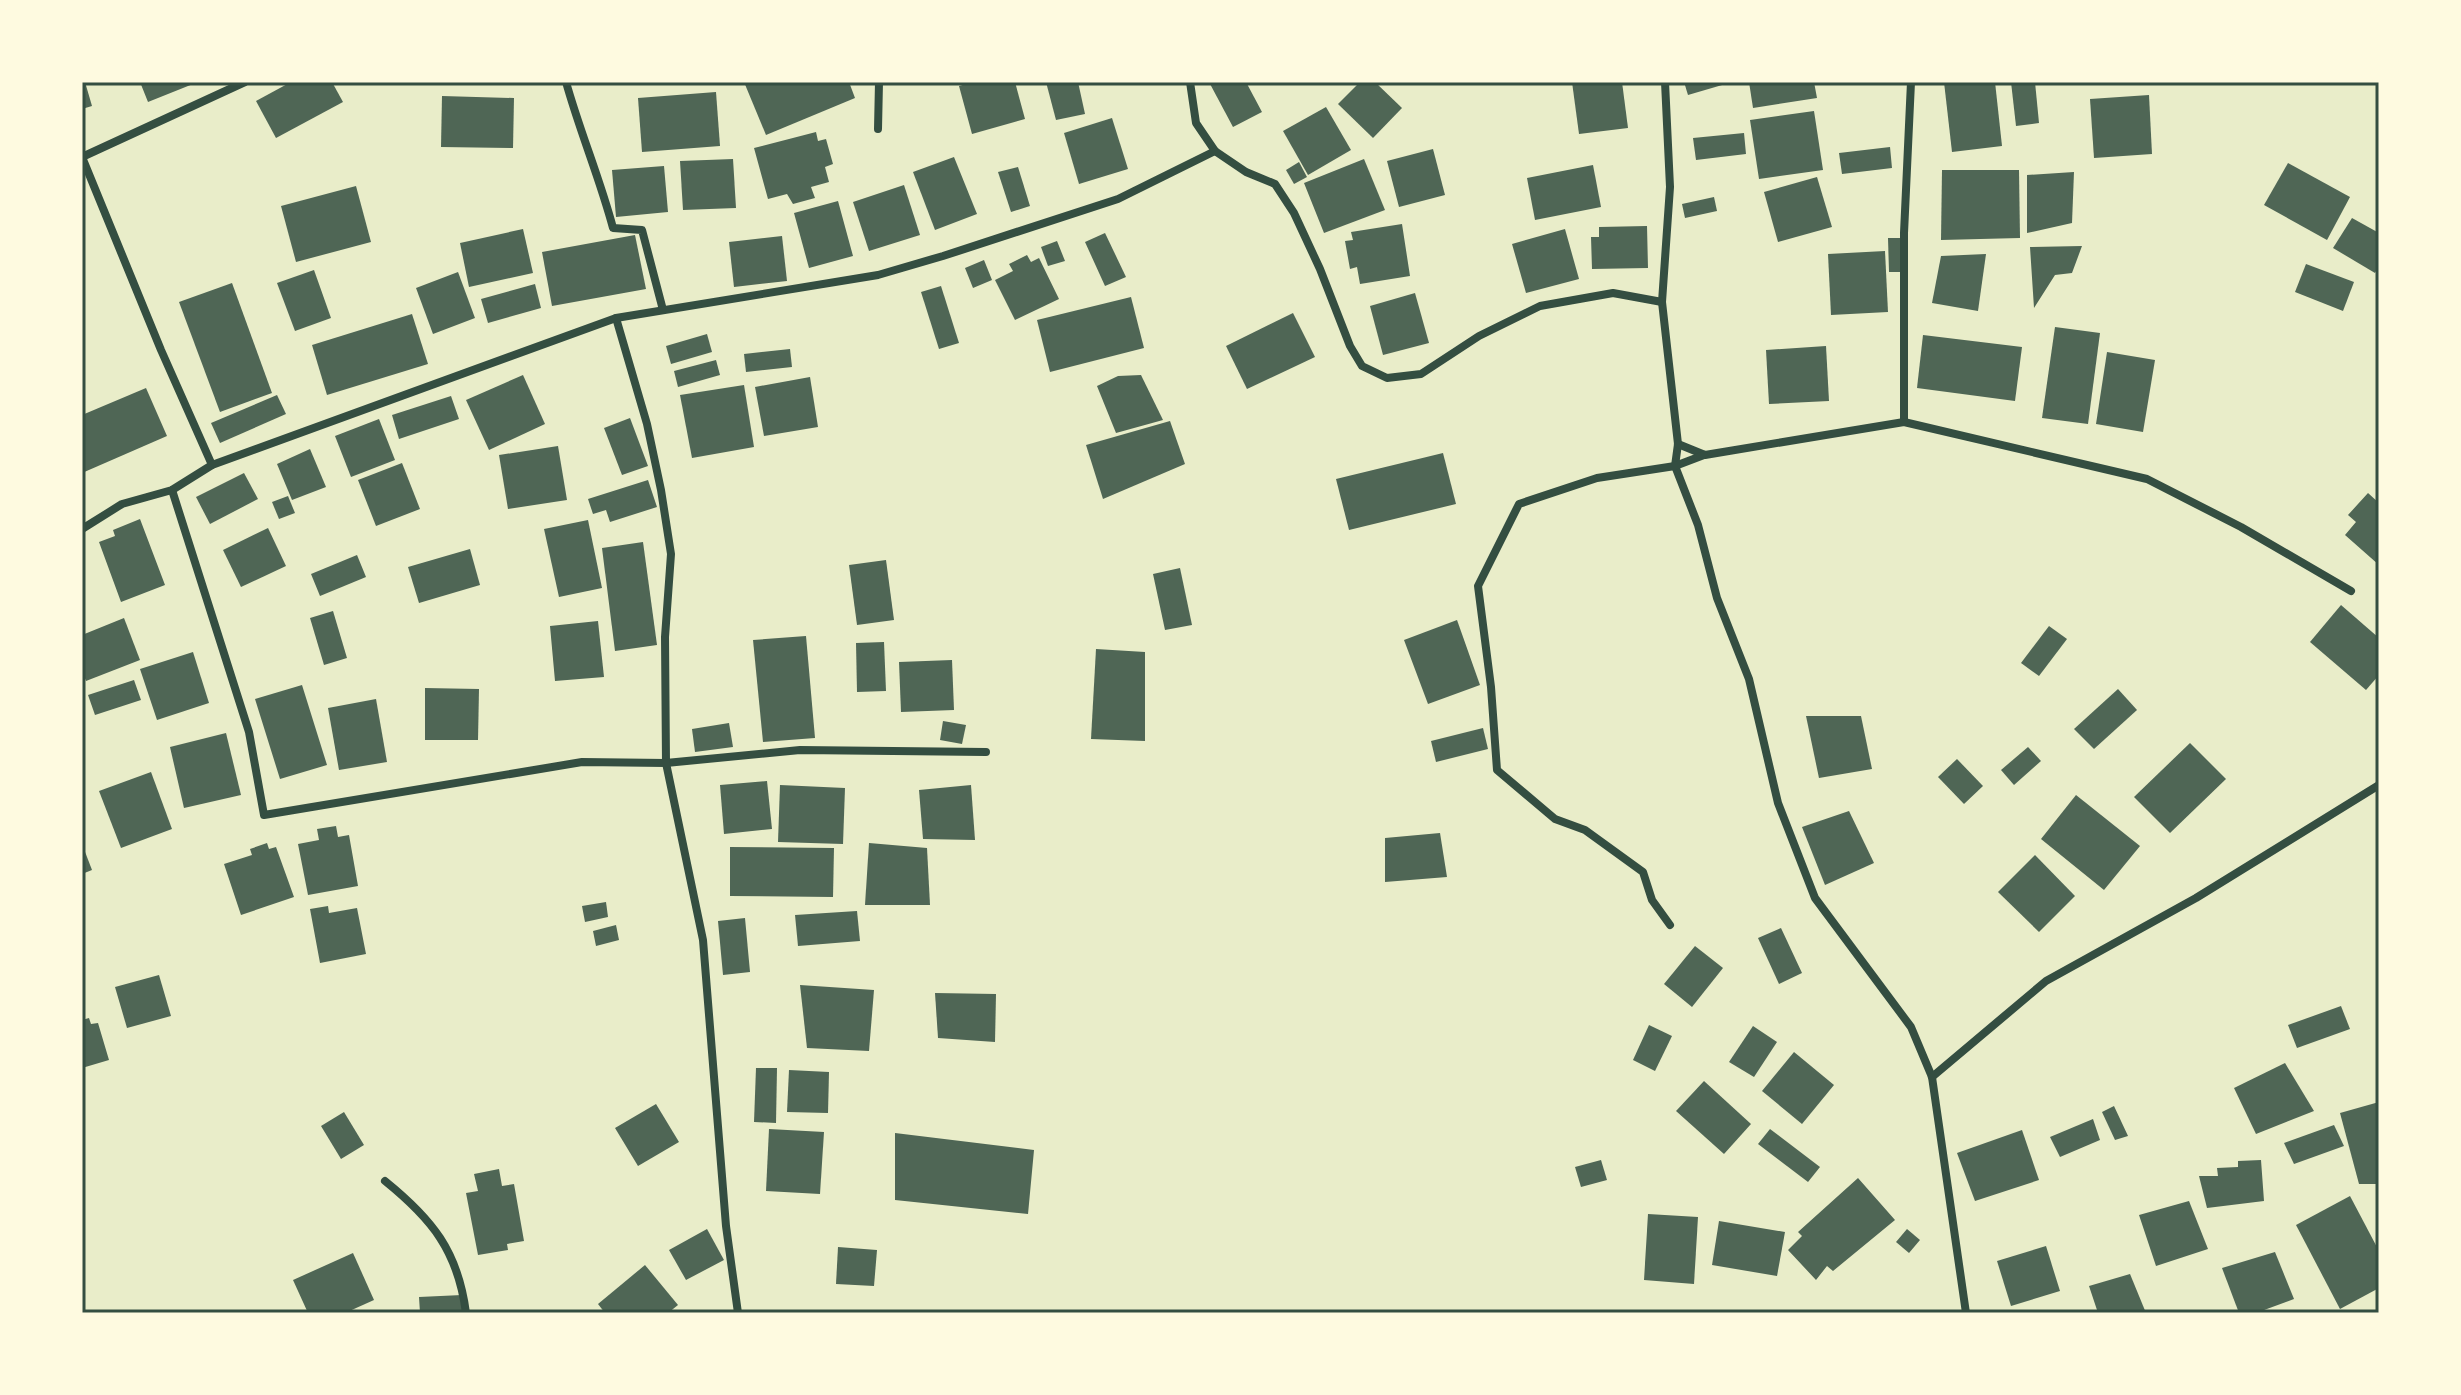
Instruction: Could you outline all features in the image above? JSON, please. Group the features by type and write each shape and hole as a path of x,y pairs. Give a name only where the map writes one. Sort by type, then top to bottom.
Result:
{"street":[{"path":"212,465 82,157 245,82"},
{"path":"566,82 613,228 642,230 663,310"},
{"path":"878,129 879,82"},
{"path":"1190,82 1196,123 1215,151 1246,172 1275,184 1294,213 1320,269 1350,346 1362,366 1387,378 1421,374 1479,336 1540,306 1613,293 1662,302"},
{"path":"1665,82 1670,187 1662,302 1678,444 1675,466 1698,525 1717,598 1749,679 1778,803 1815,898 1911,1027 1932,1077 1966,1313"},
{"path":"1904,422 1904,233 1911,82"},
{"path":"82,529 122,504 172,490 212,465 616,318 891,272 1118,199 1215,151"},
{"path":"616,318 647,424 671,554 665,637 666,763 703,940 726,1226 738,1313"},
{"path":"1670,925 1652,900 1643,872 1585,830 1555,819 1497,770 1491,687 1478,586 1519,504 1597,478 1675,466 1705,455 1904,422 2147,479 2241,527 2351,591"},
{"path":"1678,444 1705,455"},
{"path":"172,490 249,732 264,815 582,762 666,763 800,750 986,752"},
{"path":"1932,1077 2046,981 2196,898 2379,785"},
{"path":"385,1181 417,1207 451,1252 463,1287 466,1313"}],"building":[{"path":"82,82 85,82 92,106 82,109"},
{"path":"140,82 198,82 148,102"},
{"path":"291,82 332,82 343,102 276,138 256,101"},
{"path":"744,82 849,82 855,98 766,135"},
{"path":"973,82 1015,82 1025,119 972,134 959,86"},
{"path":"1046,82 1078,82 1085,114 1056,120"},
{"path":"1209,82 1246,82 1262,112 1233,127"},
{"path":"1360,82 1375,82 1402,108 1373,138 1338,104"},
{"path":"1572,82 1622,82 1628,128 1579,134"},
{"path":"1684,82 1729,82 1729,83 1688,95"},
{"path":"1749,82 1814,82 1817,98 1753,108"},
{"path":"1944,82 1995,82 2002,146 1952,152"},
{"path":"2011,82 2035,82 2039,123 2016,126"},
{"path":"716,92 720,146 642,152 638,98"},
{"path":"2149,95 2152,154 2094,158 2090,99"},
{"path":"442,96 514,98 513,148 441,147"},
{"path":"1326,107 1351,150 1308,175 1283,131"},
{"path":"1814,111 1823,170 1759,179 1750,120"},
{"path":"1112,118 1128,169 1079,184 1064,133"},
{"path":"816,132 818,141 826,139 833,164 825,167 829,182 811,187 815,198 793,204 787,194 768,199 754,148"},
{"path":"1744,133 1746,154 1696,160 1693,138"},
{"path":"1890,147 1892,168 1842,174 1839,153"},
{"path":"1433,149 1445,195 1399,207 1387,161"},
{"path":"954,157 977,214 935,230 913,172"},
{"path":"733,159 736,208 683,210 680,161"},
{"path":"1364,159 1385,210 1324,233 1304,183"},
{"path":"1299,162 1307,177 1294,184 1286,170"},
{"path":"2288,163 2350,197 2327,240 2264,205"},
{"path":"1593,165 1601,207 1535,220 1527,178"},
{"path":"664,166 668,212 616,217 612,170"},
{"path":"1018,167 1030,206 1011,212 998,172"},
{"path":"1942,170 2019,170 2020,238 1941,240"},
{"path":"2074,172 2072,223 2027,233 2027,175"},
{"path":"1817,177 1832,227 1778,242 1764,192"},
{"path":"904,185 920,235 869,251 853,202"},
{"path":"356,186 371,242 296,262 281,206"},
{"path":"1714,197 1717,211 1685,218 1682,204"},
{"path":"838,201 853,256 809,268 794,213"},
{"path":"2352,218 2379,233 2379,266 2375,273 2333,248"},
{"path":"1402,224 1410,276 1360,284 1357,267 1350,269 1345,241 1353,240 1351,232"},
{"path":"1647,226 1648,268 1592,269 1591,237 1599,237 1599,227"},
{"path":"523,229 533,273 469,287 460,243"},
{"path":"1565,229 1579,279 1526,293 1512,244"},
{"path":"1105,233 1126,277 1105,286 1085,242"},
{"path":"635,235 646,289 552,306 542,252"},
{"path":"782,236 787,281 734,287 729,242"},
{"path":"1888,238 1902,238 1904,272 1889,272"},
{"path":"1057,241 1065,261 1048,266 1041,247"},
{"path":"2082,246 2072,273 2055,275 2034,308 2030,247"},
{"path":"1885,251 1888,312 1831,315 1828,254"},
{"path":"1986,254 1978,311 1932,303 1941,256"},
{"path":"1027,255 1031,262 1039,258 1059,299 1015,320 995,280 1013,271 1009,264"},
{"path":"984,260 992,280 973,288 965,268"},
{"path":"2306,264 2354,282 2343,311 2295,292"},
{"path":"314,270 331,318 295,331 277,283"},
{"path":"458,272 475,318 433,334 416,288"},
{"path":"232,283 272,393 220,412 179,302"},
{"path":"535,284 541,308 488,323 481,299"},
{"path":"941,286 959,343 939,349 921,292"},
{"path":"1415,293 1429,343 1383,355 1370,306"},
{"path":"1131,297 1144,348 1050,372 1037,320"},
{"path":"1293,313 1315,357 1247,389 1226,346"},
{"path":"412,314 428,364 327,395 312,345"},
{"path":"2055,327 2100,333 2088,424 2042,418"},
{"path":"707,334 712,352 671,364 666,346"},
{"path":"1923,335 2022,347 2015,401 1917,388"},
{"path":"1826,346 1829,401 1769,404 1766,350"},
{"path":"790,349 792,367 746,372 744,354"},
{"path":"2107,352 2155,360 2143,432 2096,424"},
{"path":"716,360 720,375 678,387 674,371"},
{"path":"523,375 545,424 489,450 466,400"},
{"path":"1141,375 1163,420 1116,433 1097,386 1118,376"},
{"path":"810,377 818,427 764,436 755,387"},
{"path":"744,385 754,447 692,458 680,395"},
{"path":"146,388 167,436 82,473 82,415"},
{"path":"277,395 286,414 220,443 211,423"},
{"path":"451,396 459,419 399,439 392,415"},
{"path":"630,418 648,466 622,475 604,428"},
{"path":"379,419 395,460 351,477 335,436"},
{"path":"1170,421 1185,464 1103,499 1086,445"},
{"path":"558,446 567,500 508,509 499,455"},
{"path":"310,449 326,487 292,500 277,464"},
{"path":"1443,453 1456,504 1349,530 1336,479"},
{"path":"402,463 420,509 376,526 358,480"},
{"path":"244,473 258,499 210,524 196,497"},
{"path":"648,480 657,507 610,522 606,510 593,514 588,499"},
{"path":"2368,493 2379,503 2379,565 2345,535 2356,522 2348,515"},
{"path":"288,496 295,513 279,519 272,502"},
{"path":"140,519 165,585 121,602 99,542 115,536 113,530"},
{"path":"588,520 602,588 559,597 544,529"},
{"path":"268,528 286,566 241,587 223,550"},
{"path":"643,542 657,645 615,651 602,548"},
{"path":"470,549 480,585 419,603 408,567"},
{"path":"357,555 366,577 320,596 311,574"},
{"path":"886,560 894,620 857,625 849,565"},
{"path":"1180,568 1192,625 1165,630 1153,574"},
{"path":"2341,605 2379,638 2379,675 2366,690 2310,642"},
{"path":"333,611 347,658 324,665 310,618"},
{"path":"124,618 140,660 86,681 82,671 82,635"},
{"path":"1457,620 1480,685 1428,704 1404,640"},
{"path":"598,621 604,677 555,681 550,626"},
{"path":"2049,626 2067,639 2039,676 2021,663"},
{"path":"806,636 815,738 763,742 753,640"},
{"path":"884,642 886,691 857,692 856,643"},
{"path":"1096,649 1145,652 1145,741 1091,739"},
{"path":"193,652 209,703 157,720 140,669"},
{"path":"952,660 954,710 901,712 899,662"},
{"path":"134,680 141,700 95,715 88,695"},
{"path":"302,685 327,765 280,779 255,699"},
{"path":"425,688 479,689 478,740 425,740"},
{"path":"2118,689 2137,710 2094,749 2074,729"},
{"path":"376,699 387,762 339,770 328,708"},
{"path":"1806,716 1861,716 1872,769 1819,778"},
{"path":"943,721 966,725 962,744 940,740"},
{"path":"729,723 733,747 695,752 692,729"},
{"path":"1483,728 1488,749 1436,762 1431,741"},
{"path":"226,733 241,795 184,808 170,747"},
{"path":"2190,743 2226,779 2170,833 2134,797"},
{"path":"2028,747 2041,761 2014,785 2001,770"},
{"path":"1957,759 1983,786 1964,804 1938,777"},
{"path":"151,772 172,829 121,848 99,791"},
{"path":"767,781 772,829 724,834 720,785"},
{"path":"780,785 845,788 843,844 778,842"},
{"path":"971,785 975,840 923,839 919,790"},
{"path":"2076,795 2140,846 2104,890 2041,839"},
{"path":"1849,811 1874,863 1825,885 1802,827"},
{"path":"336,826 338,837 349,835 358,886 308,895 298,844 319,840 317,829"},
{"path":"1440,833 1447,877 1385,882 1385,838"},
{"path":"267,843 269,849 276,847 294,897 241,915 224,864 252,855 250,849"},
{"path":"869,843 927,848 930,905 865,905"},
{"path":"82,844 92,870 82,874"},
{"path":"730,847 834,848 833,897 730,896"},
{"path":"2035,855 2075,896 2039,932 1998,892"},
{"path":"606,902 608,917 585,922 582,906"},
{"path":"328,906 329,913 357,908 366,954 320,963 310,909"},
{"path":"857,911 860,941 798,946 795,915"},
{"path":"745,918 750,972 723,975 718,921"},
{"path":"616,925 619,940 596,946 593,931"},
{"path":"1781,928 1802,973 1779,984 1758,938"},
{"path":"1695,946 1723,968 1692,1007 1664,984"},
{"path":"159,975 171,1016 127,1028 115,987"},
{"path":"800,985 874,990 869,1051 807,1048"},
{"path":"935,993 996,994 995,1042 938,1038"},
{"path":"2341,1006 2350,1029 2297,1048 2288,1025"},
{"path":"89,1018 91,1024 98,1023 109,1060 82,1068 82,1020"},
{"path":"1649,1025 1672,1036 1655,1071 1633,1060"},
{"path":"1753,1026 1777,1042 1754,1077 1729,1062"},
{"path":"1794,1052 1834,1085 1802,1124 1762,1091"},
{"path":"2285,1063 2314,1111 2256,1134 2234,1088"},
{"path":"756,1068 777,1068 776,1123 754,1122"},
{"path":"789,1070 829,1072 828,1113 787,1112"},
{"path":"1704,1081 1751,1124 1724,1154 1676,1111"},
{"path":"2379,1102 2379,1184 2359,1184 2340,1113"},
{"path":"656,1104 679,1142 638,1166 615,1128"},
{"path":"2114,1106 2128,1136 2115,1140 2102,1112"},
{"path":"344,1112 364,1145 341,1159 321,1126"},
{"path":"2093,1119 2100,1140 2060,1157 2050,1137"},
{"path":"2334,1125 2344,1146 2294,1164 2284,1143"},
{"path":"769,1129 824,1132 820,1194 766,1191"},
{"path":"1770,1129 1820,1167 1808,1182 1758,1144"},
{"path":"2022,1130 2039,1180 1975,1201 1957,1153"},
{"path":"895,1133 1034,1150 1028,1214 895,1200"},
{"path":"1601,1160 1607,1180 1581,1187 1575,1167"},
{"path":"2261,1160 2264,1201 2207,1208 2199,1176 2218,1176 2217,1168 2238,1167 2238,1161"},
{"path":"499,1169 502,1186 514,1184 524,1241 507,1244 508,1250 478,1255 466,1193 478,1191 474,1174"},
{"path":"1858,1178 1895,1220 1833,1271 1827,1266 1816,1280 1788,1250 1802,1236 1798,1232"},
{"path":"2350,1196 2379,1251 2379,1288 2340,1309 2296,1225"},
{"path":"2189,1201 2208,1249 2156,1266 2139,1215"},
{"path":"1648,1214 1698,1217 1694,1284 1644,1280"},
{"path":"1719,1221 1785,1232 1777,1276 1712,1265"},
{"path":"707,1229 724,1260 686,1280 669,1250"},
{"path":"1907,1229 1920,1240 1909,1253 1896,1242"},
{"path":"2046,1246 2060,1291 2011,1306 1997,1261"},
{"path":"838,1247 877,1250 874,1286 836,1284"},
{"path":"2275,1252 2294,1299 2256,1313 2239,1313 2222,1268"},
{"path":"353,1253 374,1300 345,1313 308,1313 293,1280"},
{"path":"645,1265 678,1305 668,1313 605,1313 598,1304"},
{"path":"2130,1274 2146,1313 2098,1313 2089,1286"},
{"path":"462,1295 463,1313 420,1313 419,1297"}]}
